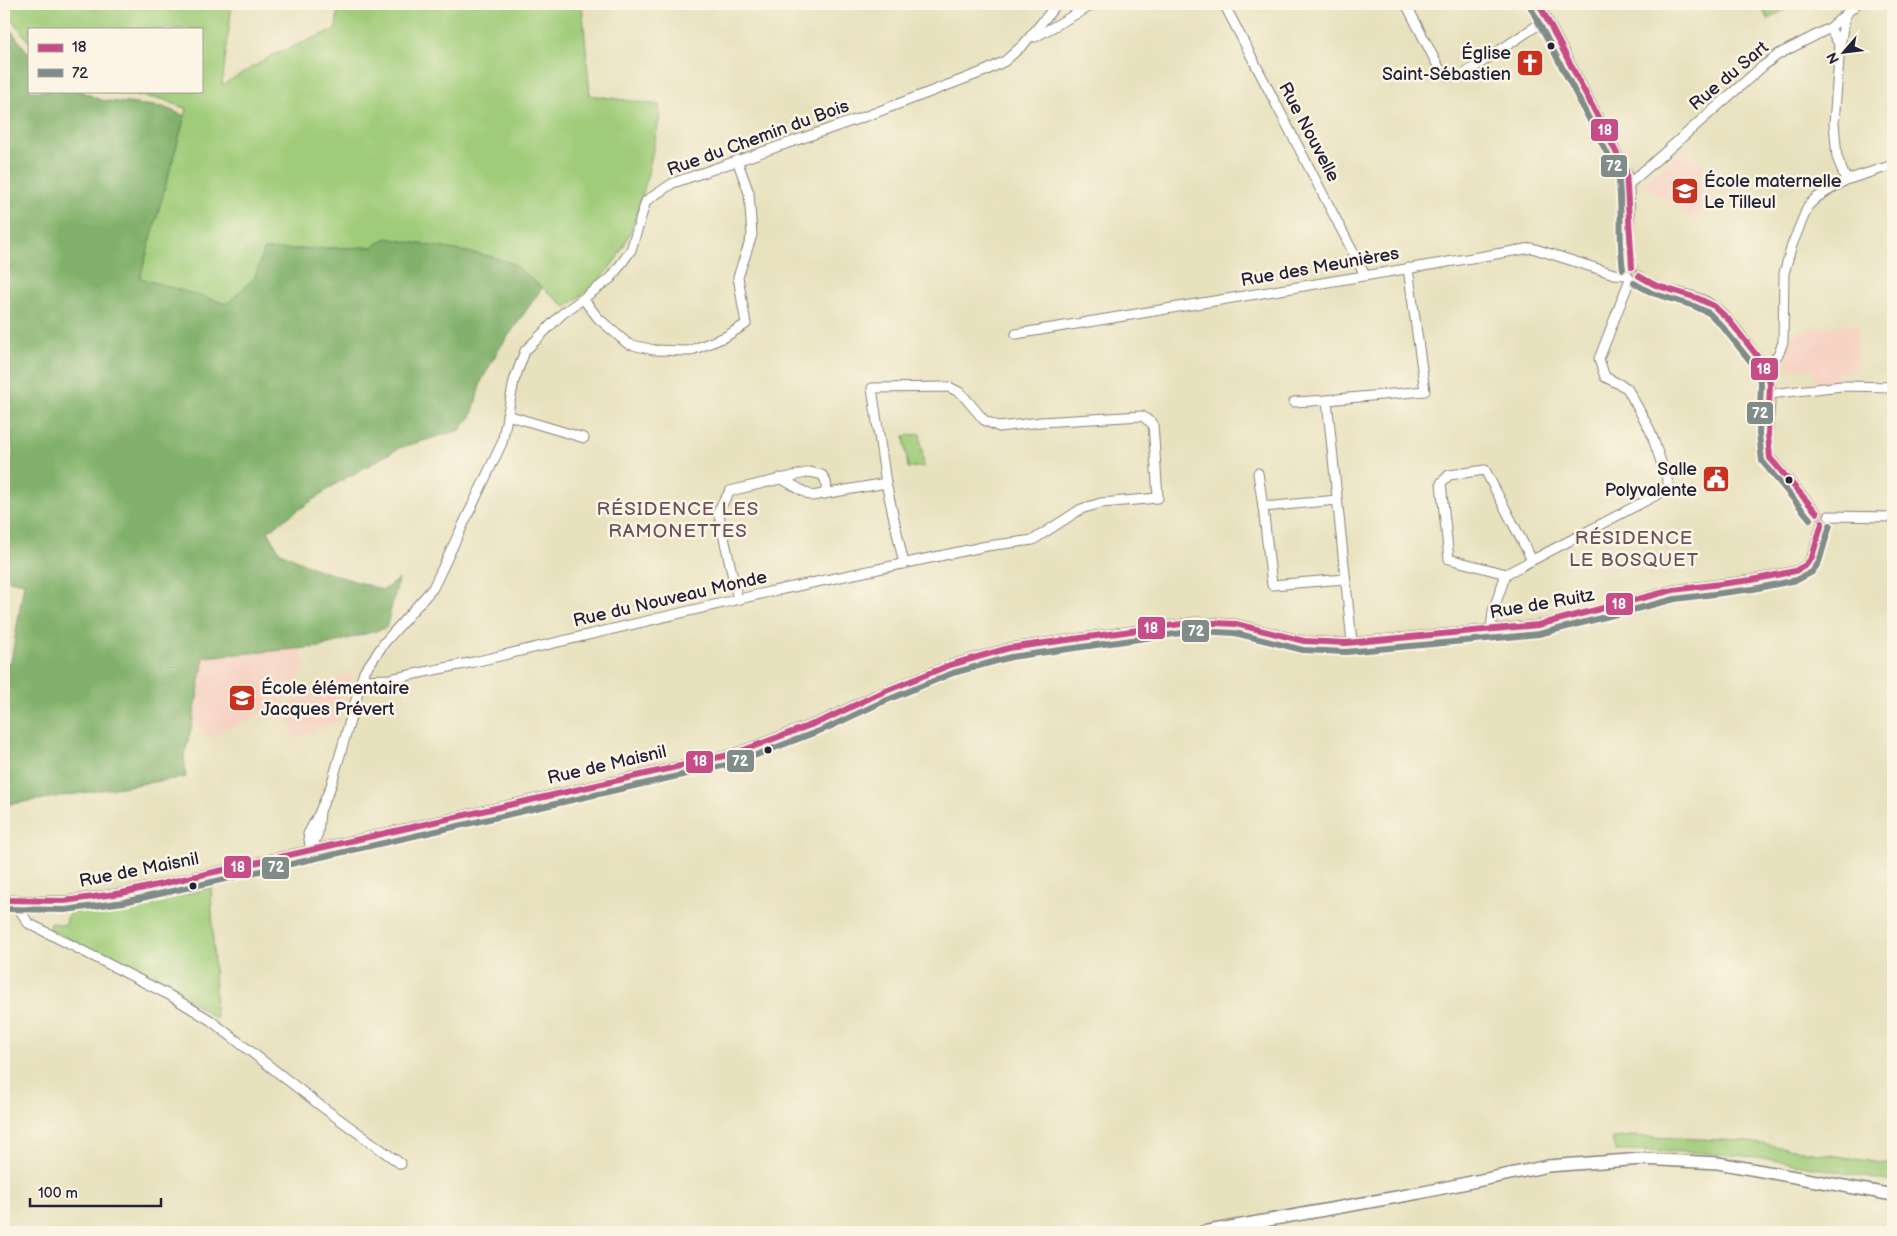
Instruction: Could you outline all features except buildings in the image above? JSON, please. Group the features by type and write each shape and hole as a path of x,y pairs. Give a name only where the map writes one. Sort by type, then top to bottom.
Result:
{"main road":[{"path":"1202,1232 1419,1193 1548,1166 1642,1159 1718,1163 1893,1195"}],"street":[{"name":"Rue du Chemin du Bois","path":"311,850 308,834 330,786 361,680 369,663 385,642 433,588 502,443 514,382 525,352 562,314 584,300 611,278 631,250 646,201 673,183 872,114 986,71 1005,61 1024,44 1057,4"},
{"path":"1024,44 1094,4"},
{"name":"Rue Nouvelle","path":"1224,4 1365,275"},
{"path":"1406,4 1439,68 1448,76 1461,76 1547,19"},
{"path":"1532,560 1485,470 1449,475 1441,483 1449,560 1506,574 1670,488 1650,430 1627,388 1605,377 1599,359 1632,277 1639,270 1632,267 1628,242 1629,184 1623,165 1539,4"},
{"name":"Rue du Sart","path":"1629,184 1763,66 1779,54 1830,28 1857,4"},
{"path":"1845,15 1840,46 1834,123 1837,156 1846,180"},
{"path":"1830,28 1840,46"},
{"path":"584,300 598,318 628,344 654,350 689,351 725,337 746,324 738,277 752,235 749,193 737,160"},
{"path":"1767,368 1778,353 1783,342 1784,273 1808,206 1816,198 1846,180 1893,164"},
{"name":"Rue des Meunières","path":"1016,334 1532,248 1614,274 1632,277"},
{"path":"1294,402 1425,391 1408,268"},
{"path":"1632,277 1704,300 1715,307 1767,368 1769,394 1767,447 1770,458 1817,513 1816,519 1893,517"},
{"path":"1769,394 1842,386 1893,387"},
{"name":"Rue du Nouveau Monde","path":"361,680 390,679 474,662 738,600 987,546 1033,540 1081,509 1101,504 1158,498 1153,424 1142,416 1098,420 1058,420 999,427 984,420 961,393 948,387 872,388 886,483"},
{"path":"1327,400 1352,642"},
{"path":"508,415 584,438"},
{"path":"738,600 718,511 730,491 810,472 822,475 826,480 827,487 824,494"},
{"path":"1258,473 1272,585 1345,579"},
{"path":"780,478 812,496 886,483 904,564"},
{"path":"1263,508 1337,500"},
{"name":"Rue de Ruitz","path":"1236,624 1304,641 1352,642 1538,624 1582,615 1673,590 1752,580 1795,571 1806,565 1812,557 1825,520"},
{"path":"1491,630 1493,611 1506,574"},
{"name":"Rue de Maisnil","path":"4,900 64,901 122,893 733,754 824,720 876,695 950,665 1009,648 1196,622 1236,624"},
{"path":"14,901 28,924 169,995 210,1020 321,1106 402,1164"}],"shaded area":[{"name":"École maternelle Le Tilleul","path":"1682,152 1717,172 1713,178 1721,181 1713,198 1695,220 1642,184"},
{"path":"1859,325 1855,372 1837,373 1838,383 1815,387 1814,369 1786,368 1791,335 1810,328"},
{"name":"École élémentaire Jacques Prévert","path":"300,648 306,669 301,672 296,690 279,705 210,737 193,721 204,657"},
{"path":"348,674 353,676 339,721 296,738 286,713 293,703"}],"green space":[{"path":"4,4 232,4 222,85 273,55 336,29 338,4 582,4 590,95 659,105 660,117 639,206 626,241 613,264 594,284 566,307 513,264 373,247 264,250 255,277 227,305 139,278 187,109 162,99 107,92 202,92 202,28 28,28 28,41 4,9"},
{"path":"1760,4 1796,4 1768,19"},
{"path":"4,21 28,53 28,92 83,92 100,100 163,107 185,116 140,278 227,304 255,277 264,250 373,247 386,238 490,256 513,264 542,288 497,352 481,382 472,415 460,430 399,448 336,484 268,531 279,551 316,569 383,590 399,579 386,628 319,647 204,657 193,721 184,757 186,777 4,805 4,664 11,662 24,583 4,579 4,470 13,457 8,392 4,375"},
{"path":"920,434 924,466 908,468 904,436"},
{"path":"211,887 216,1019 183,996 49,929 50,923 66,925 67,917 73,912 173,898"},
{"path":"1631,1136 1743,1141 1893,1165 1893,1182 1758,1157 1690,1152 1615,1151 1612,1138"}],"transit line":[{"name":"18","path":"1539,4 1626,171 1632,267"},
{"name":"72","path":"1531,8 1618,174 1623,269"},
{"name":"18","path":"1639,276 1655,285 1697,298 1714,306 1729,320 1761,361 1770,383 1768,434 1770,458 1817,513"},
{"name":"72","path":"1634,283 1652,293 1694,306 1709,313 1754,366 1761,384 1759,434 1762,461 1810,519"},
{"name":"18","path":"4,900 64,901 122,893 733,754 824,720 876,695 950,665 1009,648 1196,622 1236,624 1304,641 1346,643 1538,625 1673,590 1752,580 1795,571 1806,565 1812,557 1822,523"},
{"name":"72","path":"4,909 65,910 124,902 735,763 827,728 880,703 953,673 1011,657 1196,631 1235,633 1303,650 1346,652 1539,634 1675,599 1753,589 1797,580 1812,572 1819,562 1830,525"}],"place":[{"name":"Église Saint-Sébastien","path":"1530,63"},
{"name":"École maternelle Le Tilleul","path":"1685,191"},
{"name":"Salle Polyvalente","path":"1716,479"},
{"name":"École élémentaire Jacques Prévert","path":"242,698"}],"district":[{"name":"RÉSIDENCE LES RAMONETTES","path":"678,520"},
{"name":"RÉSIDENCE LE BOSQUET","path":"1634,549"}]}
